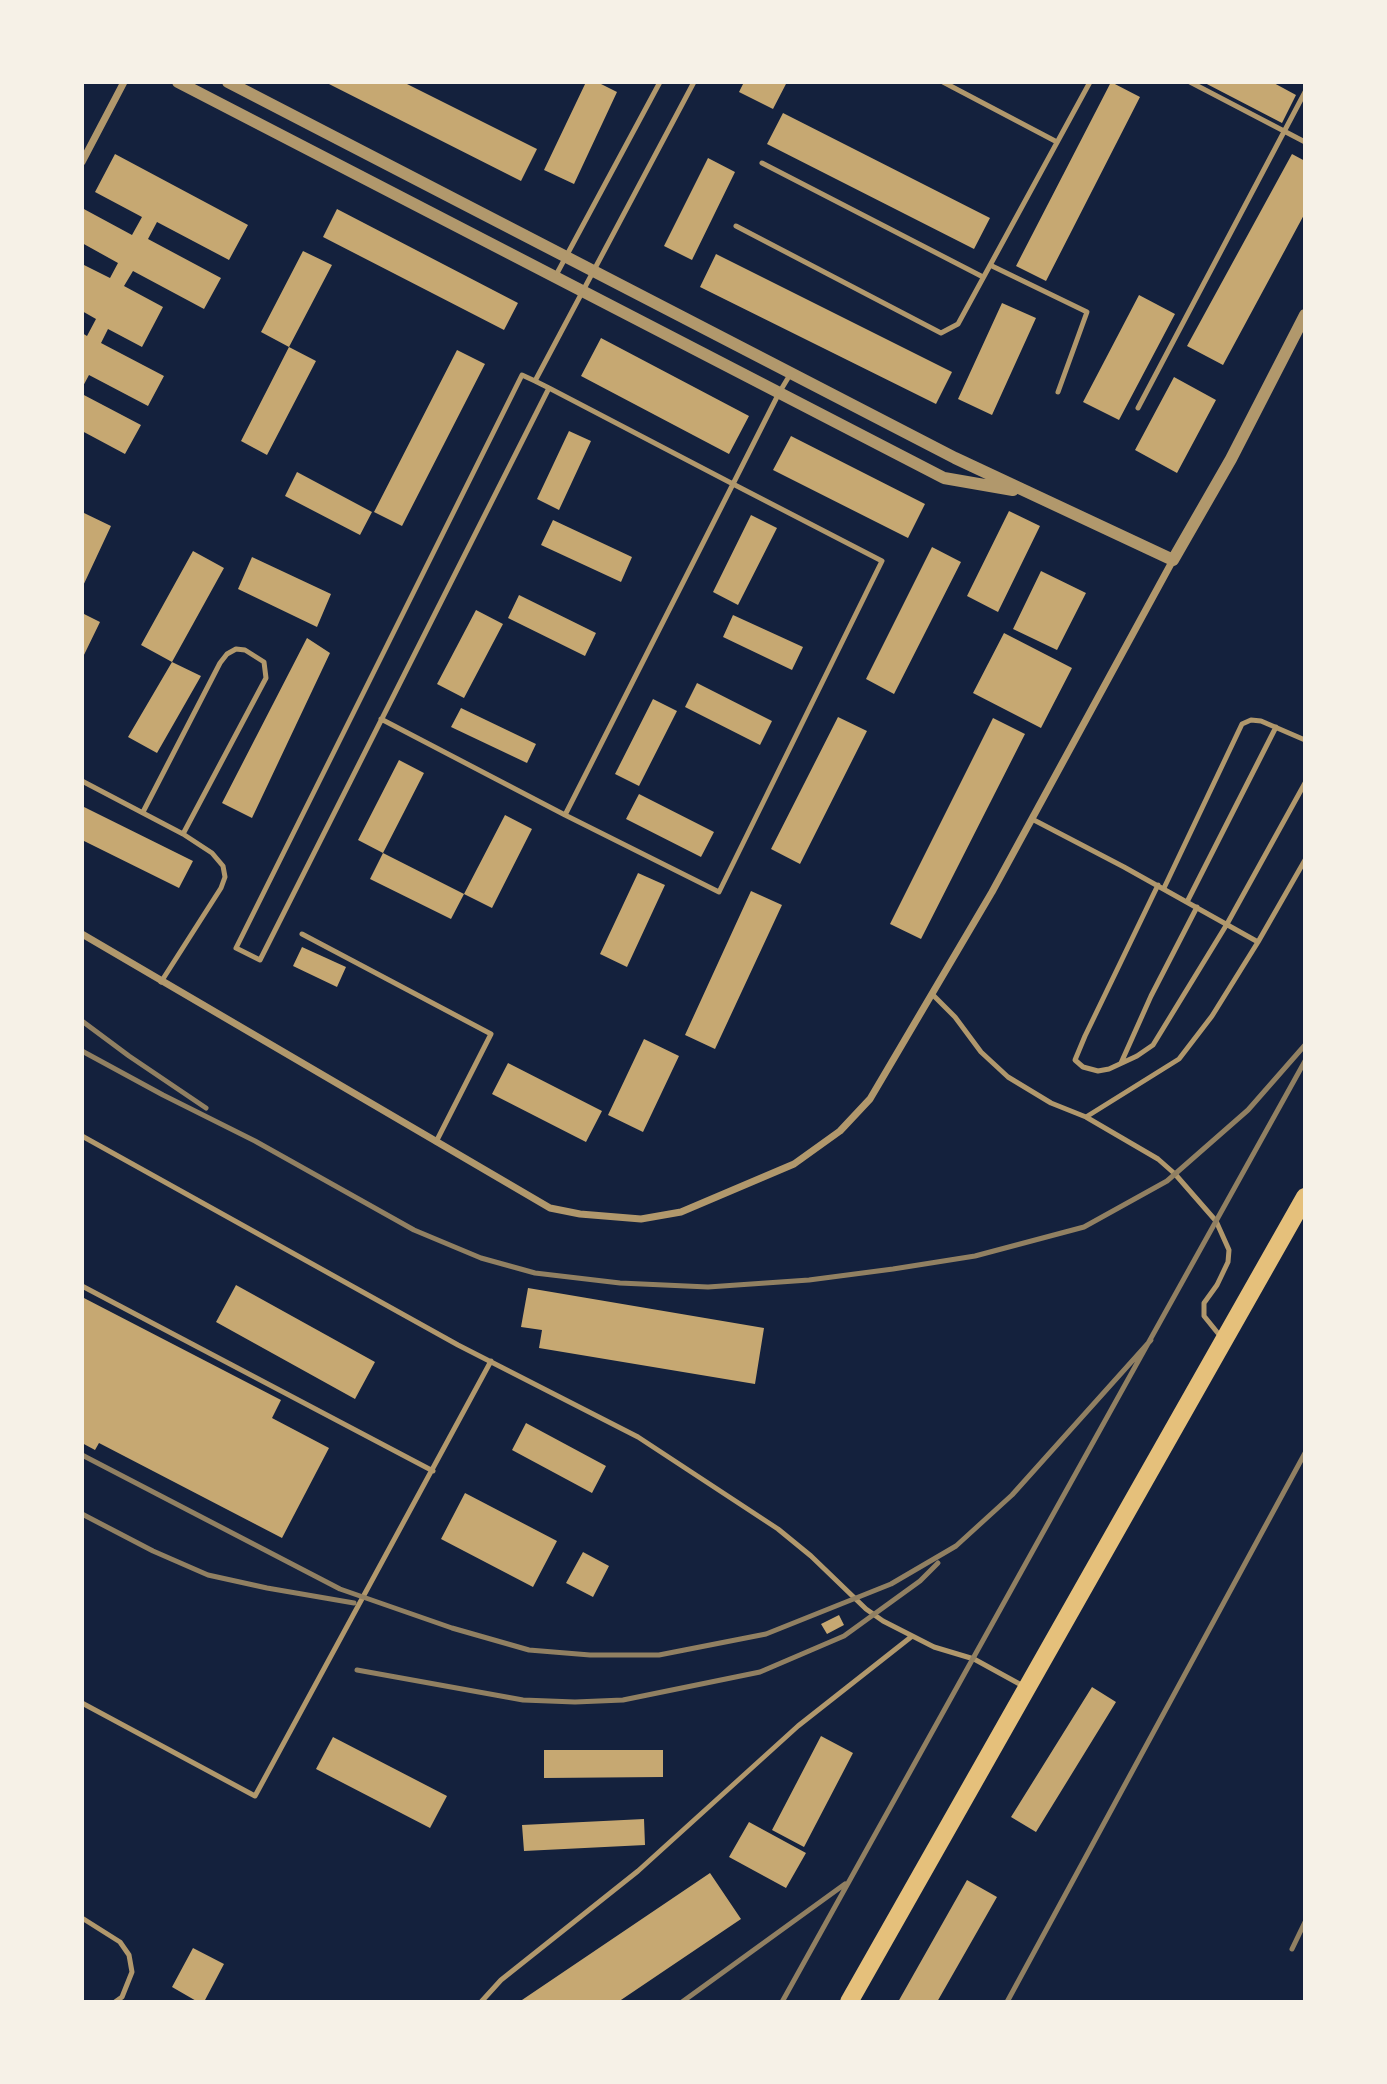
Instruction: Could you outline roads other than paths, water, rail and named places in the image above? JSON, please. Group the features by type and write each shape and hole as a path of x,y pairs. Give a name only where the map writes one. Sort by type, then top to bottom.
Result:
{"main road":[{"path":"849,2002 1305,1197"}],"street":[{"path":"82,162 124,82"},
{"path":"178,82 944,478 1031,493"},
{"path":"228,82 956,458 1173,561"},
{"path":"82,934 550,1208 580,1214 641,1219 681,1212 794,1164 840,1131 870,1099 1032,819 1231,459 1305,315"}],"lane":[{"path":"555,277 660,82"},
{"path":"536,381 694,82"},
{"path":"943,82 1057,142"},
{"path":"736,226 941,332 958,324 1090,82"},
{"path":"1190,82 1305,142"},
{"path":"1138,408 1305,92"},
{"path":"762,163 983,277"},
{"path":"990,265 1087,312 1058,392"},
{"path":"565,815 791,373"},
{"path":"381,719 719,892 882,562 536,381 522,375 236,948 260,960 381,719 549,388"},
{"path":"143,812 220,663 227,654 236,649 245,650 264,662 266,678 183,834"},
{"path":"1305,740 1276,727 1251,720 1242,724 1075,1060 1083,1067 1098,1071 1121,1063 1153,1045 1227,924 1305,783"},
{"path":"1186,902 1276,727"},
{"path":"82,781 183,834 212,853 223,866 225,877 221,888 161,982"},
{"path":"1032,819 1258,942"},
{"path":"1086,1117 1180,1059 1212,1016 1305,860"},
{"path":"1121,1063 1151,996 1197,907"},
{"path":"302,934 491,1034 436,1142"},
{"path":"932,994 955,1017 981,1052 1008,1077 1051,1103 1086,1117 1158,1159 1175,1174 1216,1221 1229,1250 1228,1262 1217,1285 1204,1303 1204,1316 1224,1340"},
{"path":"82,1136 491,1362 638,1437 778,1529 811,1556 866,1609 911,1637 974,1659 1028,1688"},
{"path":"82,1286 433,1471"},
{"path":"82,1703 255,1796 491,1362"},
{"path":"481,2002 501,1980 638,1871 798,1726 911,1637"},
{"path":"82,1918 120,1942 129,1955 132,1972 122,1997 115,2002"},
{"path":"122,1997 131,2002"}],"railway":[{"path":"82,1021 206,1108"},
{"path":"82,1051 255,1141 414,1230 481,1258 535,1273 620,1283 708,1287 809,1280 975,1256 1084,1227 1167,1181 1248,1110 1305,1045"},
{"path":"782,2002 1305,1061"},
{"path":"82,1455 340,1589 452,1628 529,1650 590,1655 659,1655 766,1634 891,1584 956,1546 1012,1495 1151,1340"},
{"path":"1007,2002 1305,1453"},
{"path":"82,1514 153,1551 208,1575 354,1603"},
{"path":"357,1670 523,1700 623,1700 760,1672 844,1636 920,1581 938,1563"},
{"path":"682,2002 845,1884"},
{"path":"1292,1949 1305,1922"}]}
